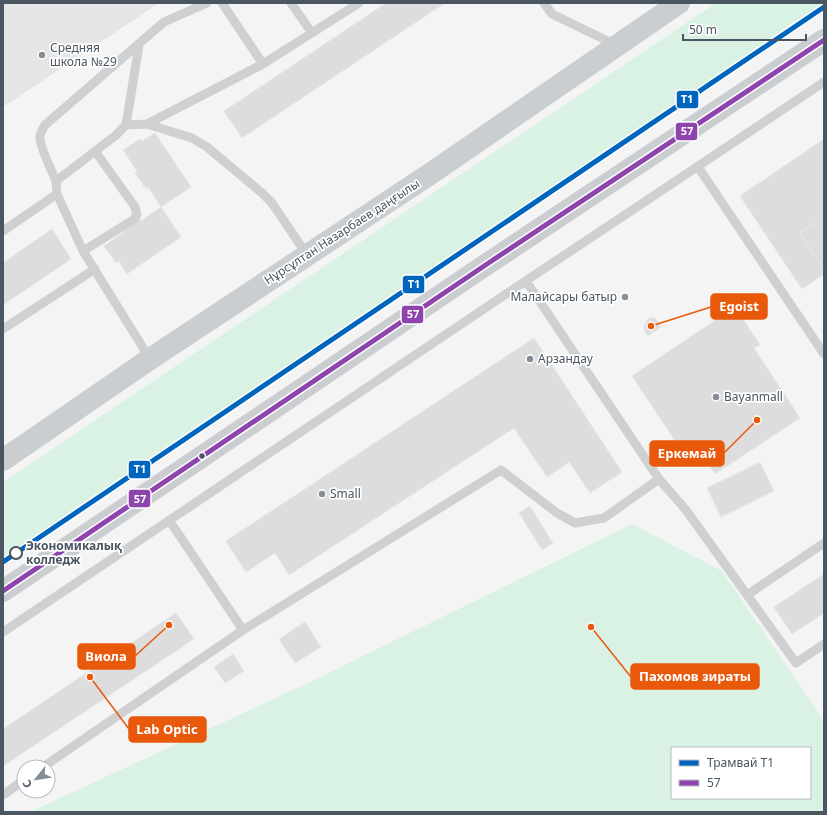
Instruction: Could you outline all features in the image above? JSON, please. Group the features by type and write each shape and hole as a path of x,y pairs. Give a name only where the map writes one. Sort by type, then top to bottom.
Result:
{"main road":[{"name":"Нұрсұлтан Назарбаев даңғылы","path":"3,460 150,359 430,174 679,3"},
{"path":"3,592 497,258 824,40"}],"lane":[{"path":"150,359 83,252 57,194 56,181 41,144 40,136 45,125 164,22 207,3"},
{"path":"222,3 263,64"},
{"path":"291,3 312,33"},
{"path":"147,124 263,64 359,3"},
{"path":"544,3 552,14 617,46"},
{"path":"56,181 115,136 126,125 139,45"},
{"path":"3,632 824,82"},
{"path":"126,125 147,124 192,138 207,147 272,203 307,255"},
{"path":"83,252 133,220 137,215 136,207 95,151"},
{"path":"698,167 824,354"},
{"path":"3,231 57,194"},
{"path":"3,329 95,269"},
{"path":"526,281 659,479 686,510 796,662 824,644"},
{"path":"55,759 243,630 501,470 557,513 575,523 604,518 659,479"},
{"path":"169,520 243,630"},
{"path":"747,595 824,543"},
{"path":"3,795 16,786"}],"shaded area":[{"name":"Средняя школа №29","path":"3,3 159,3 3,107"}],"green space":[{"path":"716,3 824,3 3,558 3,482"},
{"path":"632,524 722,571 824,722 824,812 30,812 308,683"}],"building":[{"path":"386,3 445,3 242,138 224,111"},
{"path":"155,133 191,187 161,207 148,187 146,189 135,173 137,171 123,150 140,139 142,141"},
{"path":"824,139 824,217 800,233 824,269 824,274 802,289 740,196"},
{"path":"161,207 181,237 127,274 119,261 116,263 104,246 125,231 123,229 139,218 141,221"},
{"path":"824,217 824,269 800,233"},
{"path":"52,229 71,259 3,305 3,263"},
{"name":"Bayanmall","path":"735,307 760,345 754,348 800,418 715,474 698,449 686,457 632,376"},
{"path":"649,318 656,319 661,327 648,336 644,327"},
{"path":"534,338 622,472 590,493 569,462 547,477 514,428 289,575 275,553 246,572 226,541"},
{"path":"760,462 774,491 721,517 707,488"},
{"path":"530,506 553,543 542,550 519,513"},
{"path":"824,574 824,613 792,634 774,607"},
{"path":"176,613 194,639 3,766 3,729"},
{"path":"305,622 321,647 295,663 279,639"},
{"path":"233,654 244,671 225,683 214,667"}],"tram line":[{"name":"T1","path":"3,562 824,7"}],"transit line":[{"name":"57","path":"3,591 490,262 824,40"}],"place":[{"name":"Средняя школа №29","path":"42,55"},
{"name":"Малайсары батыр","path":"625,297"},
{"name":"Egoist","path":"651,326"},
{"name":"Арзандау","path":"530,359"},
{"name":"Bayanmall","path":"716,397"},
{"name":"Еркемай","path":"757,420"},
{"name":"Small","path":"322,494"},
{"name":"Экономикалық колледж","path":"16,553"},
{"name":"Виола","path":"169,625"},
{"name":"Пахомов зираты","path":"591,627"},
{"name":"Lab Optic","path":"90,677"}]}
